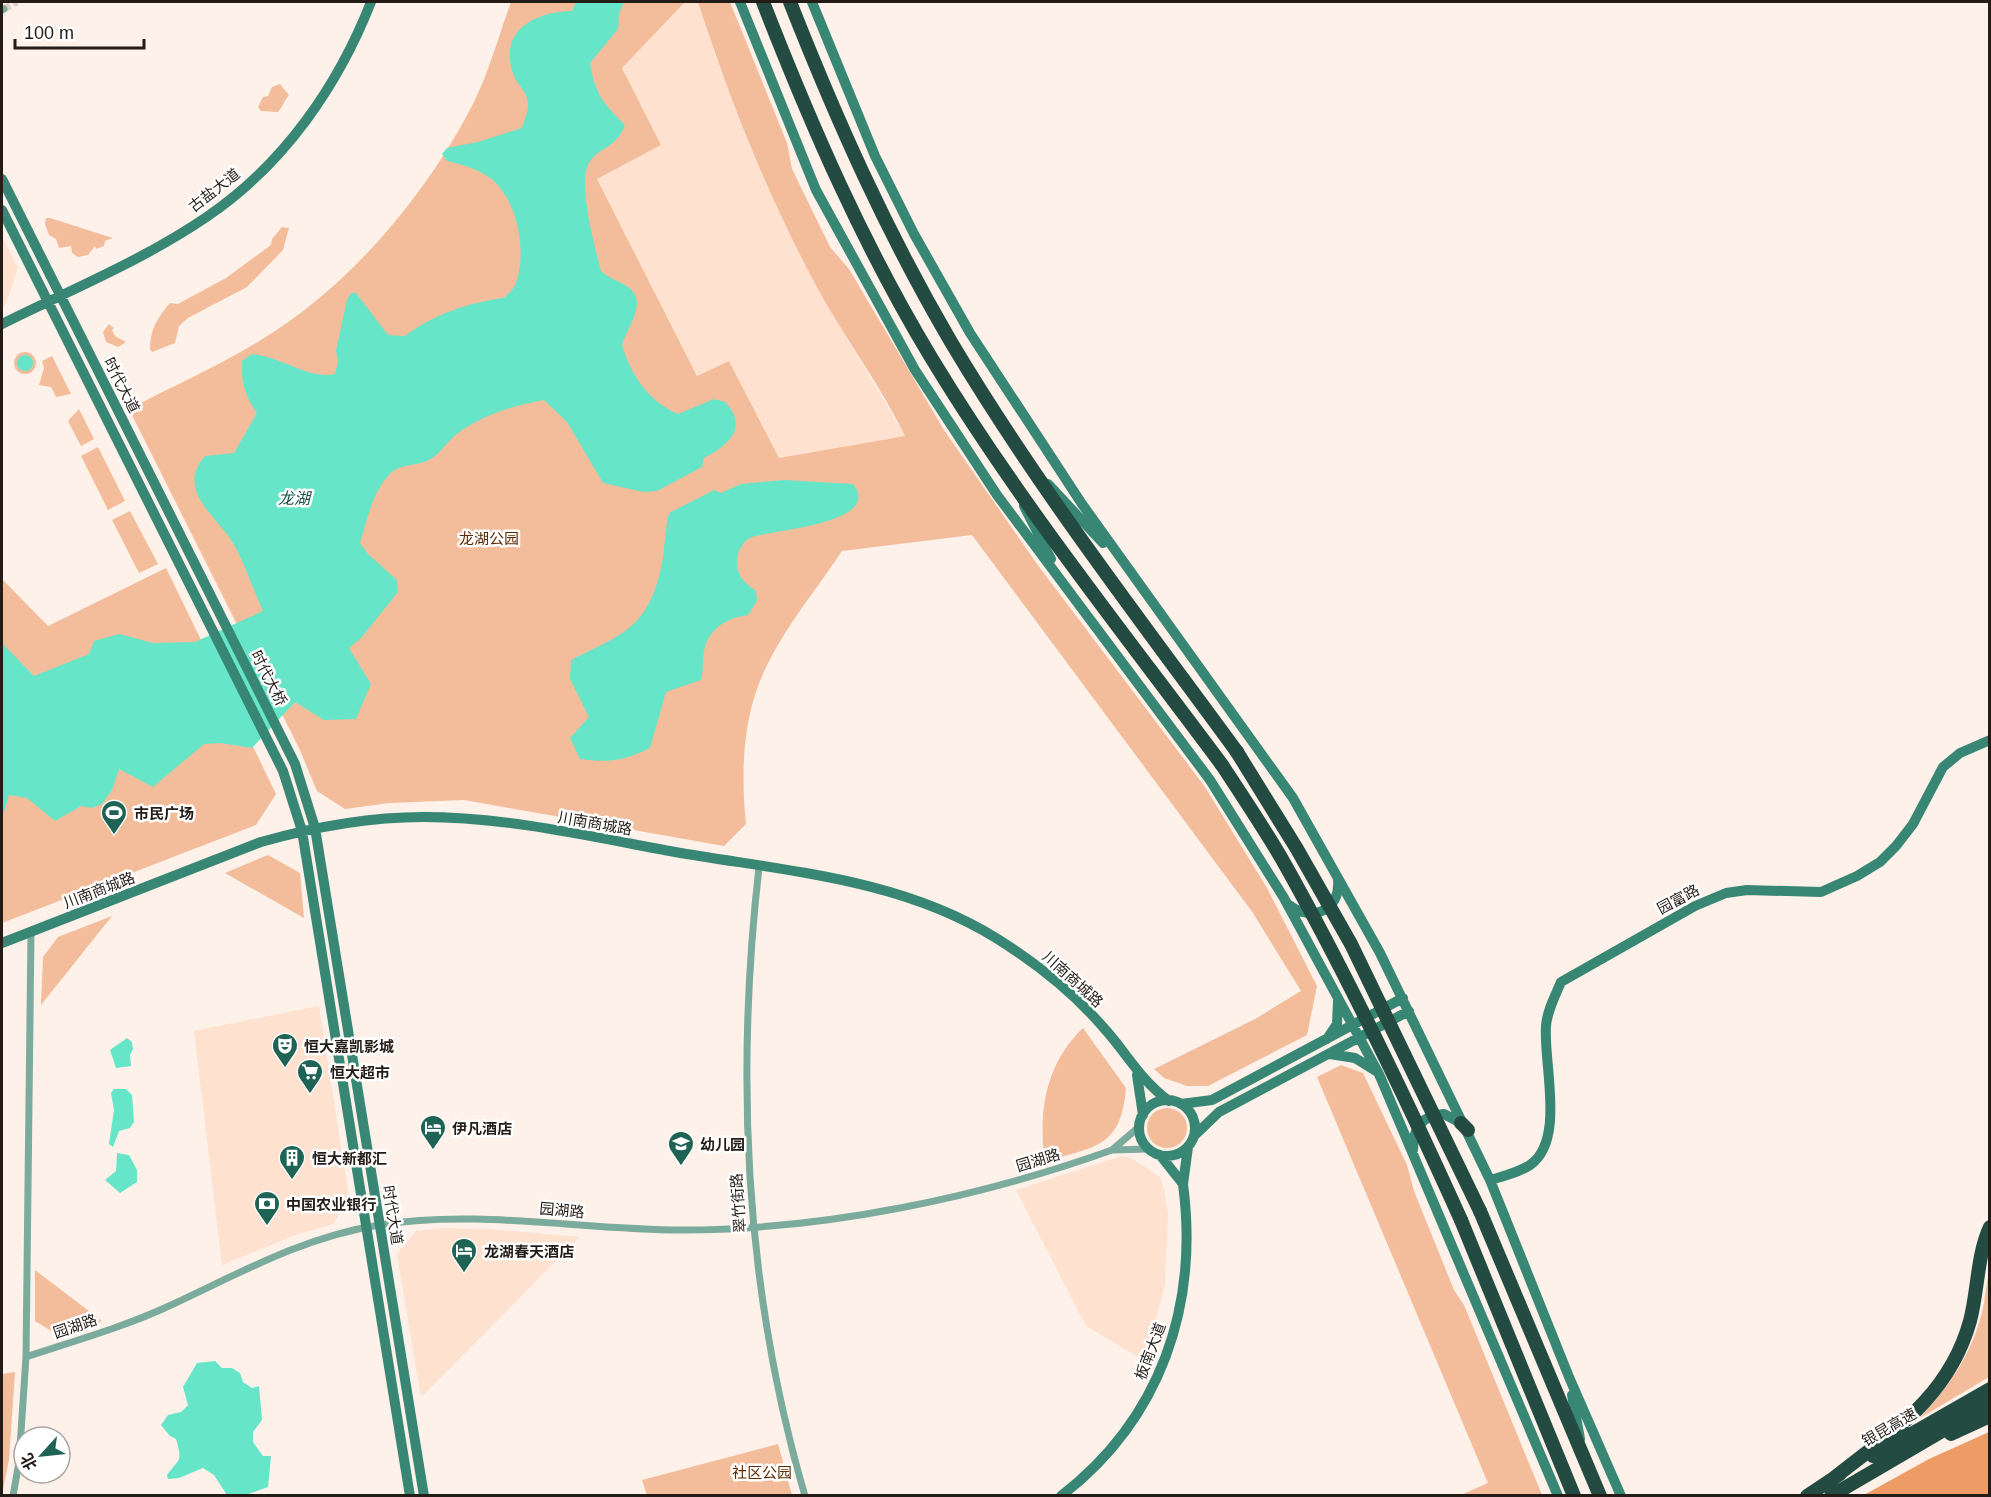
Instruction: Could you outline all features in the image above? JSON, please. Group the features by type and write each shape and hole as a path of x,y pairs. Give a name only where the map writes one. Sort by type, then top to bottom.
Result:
{"highway":[{"path":"763,2 836,181 874,256 932,359 1011,482 1222,765 1282,860 1333,954 1393,1070 1461,1220 1573,1496"},
{"path":"789,2 857,165 897,244 952,343 1033,467 1237,752 1297,849 1351,944 1480,1211 1600,1496"},
{"path":"1833,1478 1915,1414 1944,1380 1965,1339 1989,1227"},
{"name":"银昆高速","path":"1807,1496 1833,1478 1989,1389"},
{"name":"银昆高速","path":"1831,1496 1989,1403"},
{"path":"1870,1472 1989,1416"}],"street":[{"name":"古盐大道","path":"2,324 181,233 242,189 285,145 317,107 347,58 371,2"},
{"path":"740,2 816,190 856,265 937,405 997,495 1210,780 1289,906 1306,914 1324,911 1332,905 1339,888 1334,870"},
{"path":"812,2 875,156 914,234 970,333 1071,488 1293,798 1334,870 1403,999 1491,1180 1569,1377 1621,1496"},
{"name":"时代大道","path":"2,179 215,606"},
{"name":"时代大道","path":"2,210 203,613"},
{"path":"1033,467 1132,574"},
{"path":"1011,482 1065,587"},
{"name":"时代大桥","path":"215,606 295,764"},
{"name":"时代大桥","path":"203,613 283,771"},
{"name":"园富路","path":"1491,1180 1531,1164 1543,1149 1549,1122 1551,1092 1546,1057 1546,1024 1561,982 1695,906 1726,892 1747,890 1821,892 1857,876 1880,862 1913,825 1943,767 1960,753 1989,740"},
{"name":"时代大道","path":"295,764 315,828 424,1496"},
{"name":"时代大道","path":"283,771 302,831 410,1496"},
{"name":"川南商城路","path":"2,944 261,842 315,828 364,820 464,818 759,867 896,893 965,920 1026,957 1054,978 1105,1028 1136,1072"},
{"name":"翠竹街路","path":"759,867 747,1002 747,1136 753,1227 759,1285 776,1382 805,1496"},
{"path":"1284,898 1379,1074 1558,1496"},
{"path":"12,1496 19,1462 26,1357 32,932"},
{"path":"1326,1039 1337,1024 1338,997"},
{"path":"1136,1072 1169,1101 1181,1104 1212,1100 1403,999"},
{"path":"1183,1184 1188,1147 1194,1136 1219,1112 1409,1011"},
{"path":"1327,1054 1355,1058 1379,1074"},
{"path":"1136,1072 1143,1115 1140,1126 1142,1138 1149,1149 1160,1155 1183,1184"},
{"path":"1143,1115 1152,1106 1169,1101"},
{"path":"1181,1104 1193,1118 1194,1136"},
{"path":"1413,1153 1414,1133 1426,1118 1444,1114 1465,1126"},
{"path":"1112,1150 1140,1126"},
{"path":"1160,1155 1172,1156 1188,1147"},
{"path":"1112,1150 1149,1149"},
{"name":"园湖路","path":"26,1357 168,1306 253,1264 301,1245 380,1224 444,1218 490,1218 682,1230 753,1227 891,1210 1007,1184 1112,1150"},
{"name":"板南大道","path":"1061,1496 1103,1458 1118,1440 1138,1414 1163,1366 1182,1302 1188,1255 1188,1219 1183,1184"},
{"path":"1569,1377 1583,1456"},
{"path":"1537,1442 1573,1496"}],"shaded area":[{"path":"685,2 698,2 716,58 784,223 819,291 905,436 779,458 729,361 697,376 597,179 661,145 622,68"},
{"path":"2,236 18,268 5,306 2,308"},
{"path":"319,1006 349,1197 333,1224 298,1234 222,1265 194,1031"},
{"path":"1122,1156 1131,1158 1160,1177 1168,1215 1165,1285 1145,1361 1086,1326 1016,1190"},
{"path":"443,1228 488,1229 580,1237 421,1397 397,1254 416,1231"},
{"path":"1989,1432 1989,1495 1864,1495 1929,1459"}],"green space":[{"name":"龙湖公园","path":"511,2 685,2 622,68 661,145 597,179 697,376 729,361 779,458 905,436 819,291 752,149 723,76 698,2 730,2 787,143 792,169 830,247 849,269 944,430 1037,564 1205,787 1267,888 1317,986 1307,1035 1208,1086 1187,1086 1164,1078 1154,1069 1255,1019 1301,991 1253,913 972,535 842,551 789,626 763,674 747,729 744,767 746,824 724,846 464,800 389,803 345,809 317,791 299,748 129,409 224,361 278,329 308,307 363,257 413,199 455,136 484,79"},
{"path":"280,84 289,95 280,110 278,112 261,111 258,107 263,97 268,96 272,87"},
{"path":"46,218 113,238 105,241 104,246 96,249 95,246 88,255 78,257 72,253 71,246 59,248 56,239 49,235 45,224"},
{"path":"282,227 289,228 283,250 247,287 188,318 179,326 175,343 152,352 150,342 153,330 170,303 178,304 226,278 271,245 272,239"},
{"path":"109,324 114,328 112,330 115,336 126,342 118,347 106,342 103,332"},
{"path":"25,352 33,355 36,363 33,371 25,374 17,371 14,363 17,355"},
{"path":"52,356 71,394 56,397 51,387 39,385 44,368 42,361"},
{"path":"79,409 94,439 81,446 68,421"},
{"path":"98,447 125,501 108,510 81,456"},
{"path":"130,511 158,564 139,573 112,520"},
{"path":"166,568 276,794 256,825 2,923 2,579 48,626"},
{"path":"268,855 300,873 304,918 225,873"},
{"path":"112,916 41,1005 43,957 58,937"},
{"path":"1083,1028 1126,1088 1123,1108 1118,1123 1102,1142 1091,1148 1045,1162 1043,1125 1047,1090 1060,1057"},
{"path":"1341,1065 1363,1073 1407,1165 1414,1191 1454,1290 1464,1305 1542,1495 1461,1495 1488,1483 1317,1077"},
{"path":"1167,1108 1181,1114 1187,1128 1181,1142 1167,1148 1153,1142 1147,1128 1153,1114"},
{"path":"35,1270 102,1321 58,1335 35,1321"},
{"path":"1989,1272 1989,1377 1920,1418 1950,1382 1965,1357 1982,1313"},
{"path":"15,1372 9,1460 2,1495 2,1374"},
{"name":"社区公园","path":"778,1444 792,1495 647,1495 642,1480"}],"water":[{"name":"龙湖","path":"576,2 624,2 619,13 618,29 590,63 597,90 625,125 618,138 590,161 586,170 585,183 588,214 601,271 633,291 636,298 635,314 622,345 636,377 658,402 678,414 714,399 725,402 735,419 733,434 721,447 704,458 702,467 657,491 644,492 603,483 567,422 544,400 510,408 477,421 458,433 427,461 393,471 383,482 374,498 360,543 368,554 397,580 398,592 362,637 349,648 371,684 356,719 324,720 295,702 252,748 220,743 204,744 153,787 119,769 112,790 102,804 92,808 81,806 55,821 27,798 9,795 2,819 2,643 34,676 89,654 94,641 119,634 153,643 195,642 263,611 233,543 202,502 196,491 194,480 197,468 205,456 234,453 257,413 249,401 245,388 242,361 252,354 315,374 335,374 338,362 336,350 347,300 351,293 356,293 388,335 405,336 427,322 452,311 504,298 514,287 521,257 518,228 509,201 488,176 447,161 442,154 447,148 478,142 522,128 527,114 528,100 514,76 510,60 515,36 532,20 558,12 572,11"},
{"path":"25,355 33,363 25,371 17,363"},
{"path":"784,480 853,484 858,498 853,509 838,517 760,535 745,542 738,554 738,571 745,582 756,591 757,601 748,615 734,618 716,628 704,651 701,680 666,692 650,748 616,760 580,759 570,738 589,717 570,679 571,660 617,637 638,619 647,607 660,573 669,513 714,490 721,493 741,484"},
{"path":"127,1038 132,1042 133,1049 130,1055 131,1066 116,1068 110,1050"},
{"path":"114,1089 126,1089 132,1095 134,1122 130,1128 119,1131 113,1147 109,1144 114,1110 111,1093"},
{"path":"117,1153 129,1155 137,1170 137,1182 120,1193 105,1180 116,1171"},
{"path":"215,1361 222,1368 232,1368 240,1373 243,1382 252,1388 259,1386 262,1420 253,1432 253,1442 263,1456 271,1456 268,1487 246,1495 227,1495 214,1475 203,1468 179,1478 168,1479 167,1475 179,1460 179,1452 176,1439 170,1436 161,1425 168,1415 181,1412 188,1405 183,1387 197,1363"}],"tunnel":[{"path":"4,9 17,2"}],"place":[{"name":"市民广场","path":"114,836"},
{"name":"恒大嘉凯影城","path":"285,1069"},
{"name":"恒大超市","path":"310,1095"},
{"name":"伊凡酒店","path":"433,1151"},
{"name":"幼儿园","path":"681,1167"},
{"name":"恒大新都汇","path":"292,1181"},
{"name":"中国农业银行","path":"267,1227"},
{"name":"龙湖春天酒店","path":"464,1274"}]}
